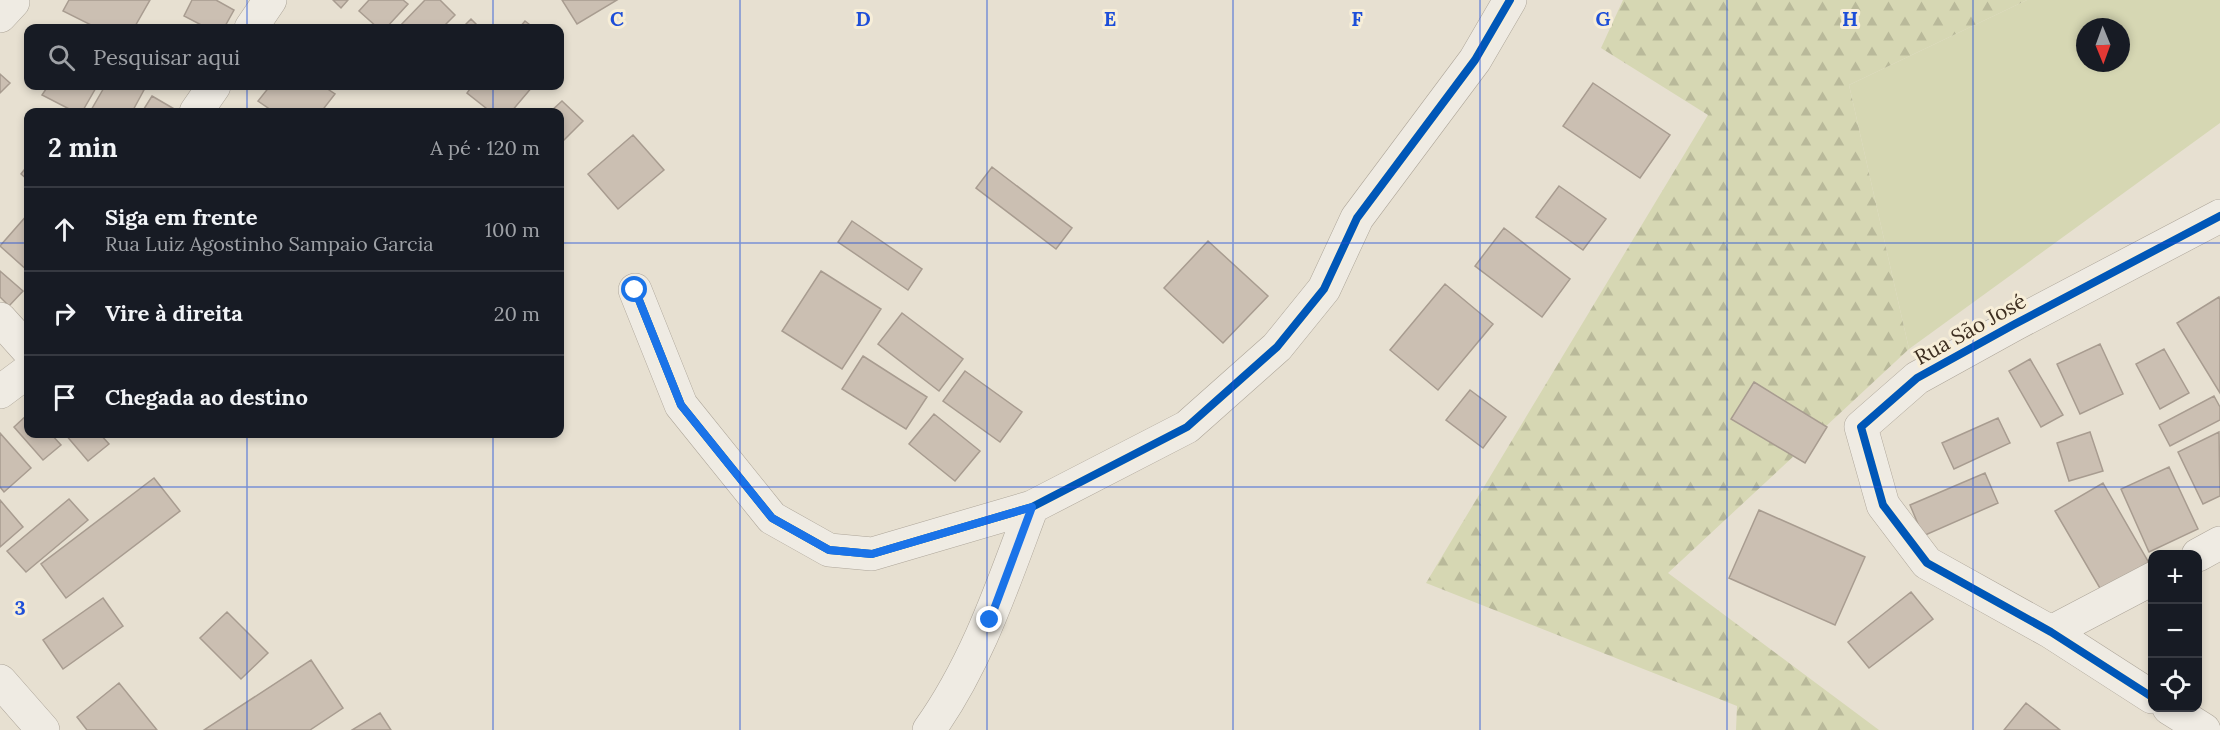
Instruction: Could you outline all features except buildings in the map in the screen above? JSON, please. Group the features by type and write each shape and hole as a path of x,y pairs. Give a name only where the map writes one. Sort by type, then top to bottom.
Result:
{"street":[{"path":"254,24 270,0"},
{"path":"635,290 681,405 772,518 829,550 872,554 1032,507 1187,427 1277,347 1324,289 1357,218 1475,60 1510,0"},
{"path":"199,108 210,90"},
{"name":"Rua São José","path":"2148,694 2051,632 1927,563 1883,505 1861,427 1917,378 2220,216"},
{"path":"0,319 24,346"},
{"path":"0,392 24,374"},
{"path":"929,730 949,702 990,620 1032,507"},
{"path":"2202,553 2220,543"},
{"path":"2051,632 2148,581"},
{"path":"0,681 43,730"},
{"path":"2175,712 2204,730"}],"green space":[{"path":"1623,0 2027,0 1849,85 1909,349 1668,573 1879,730 1736,730 1737,706 1426,583 1708,115 1601,48"},
{"path":"2027,0 2220,0 2220,123 1909,349 1849,85"}],"cycle path":[{"path":"635,290 681,405 772,518 829,550 872,554 1032,507 1187,427 1277,347 1324,289 1357,218 1475,60 1510,0"},
{"path":"2148,694 2051,632 1927,563 1883,505 1861,427 1917,378 2220,216"}],"route":[{"path":"635,290 681,405 772,518 829,550 872,554 1032,507 990,620"}]}
